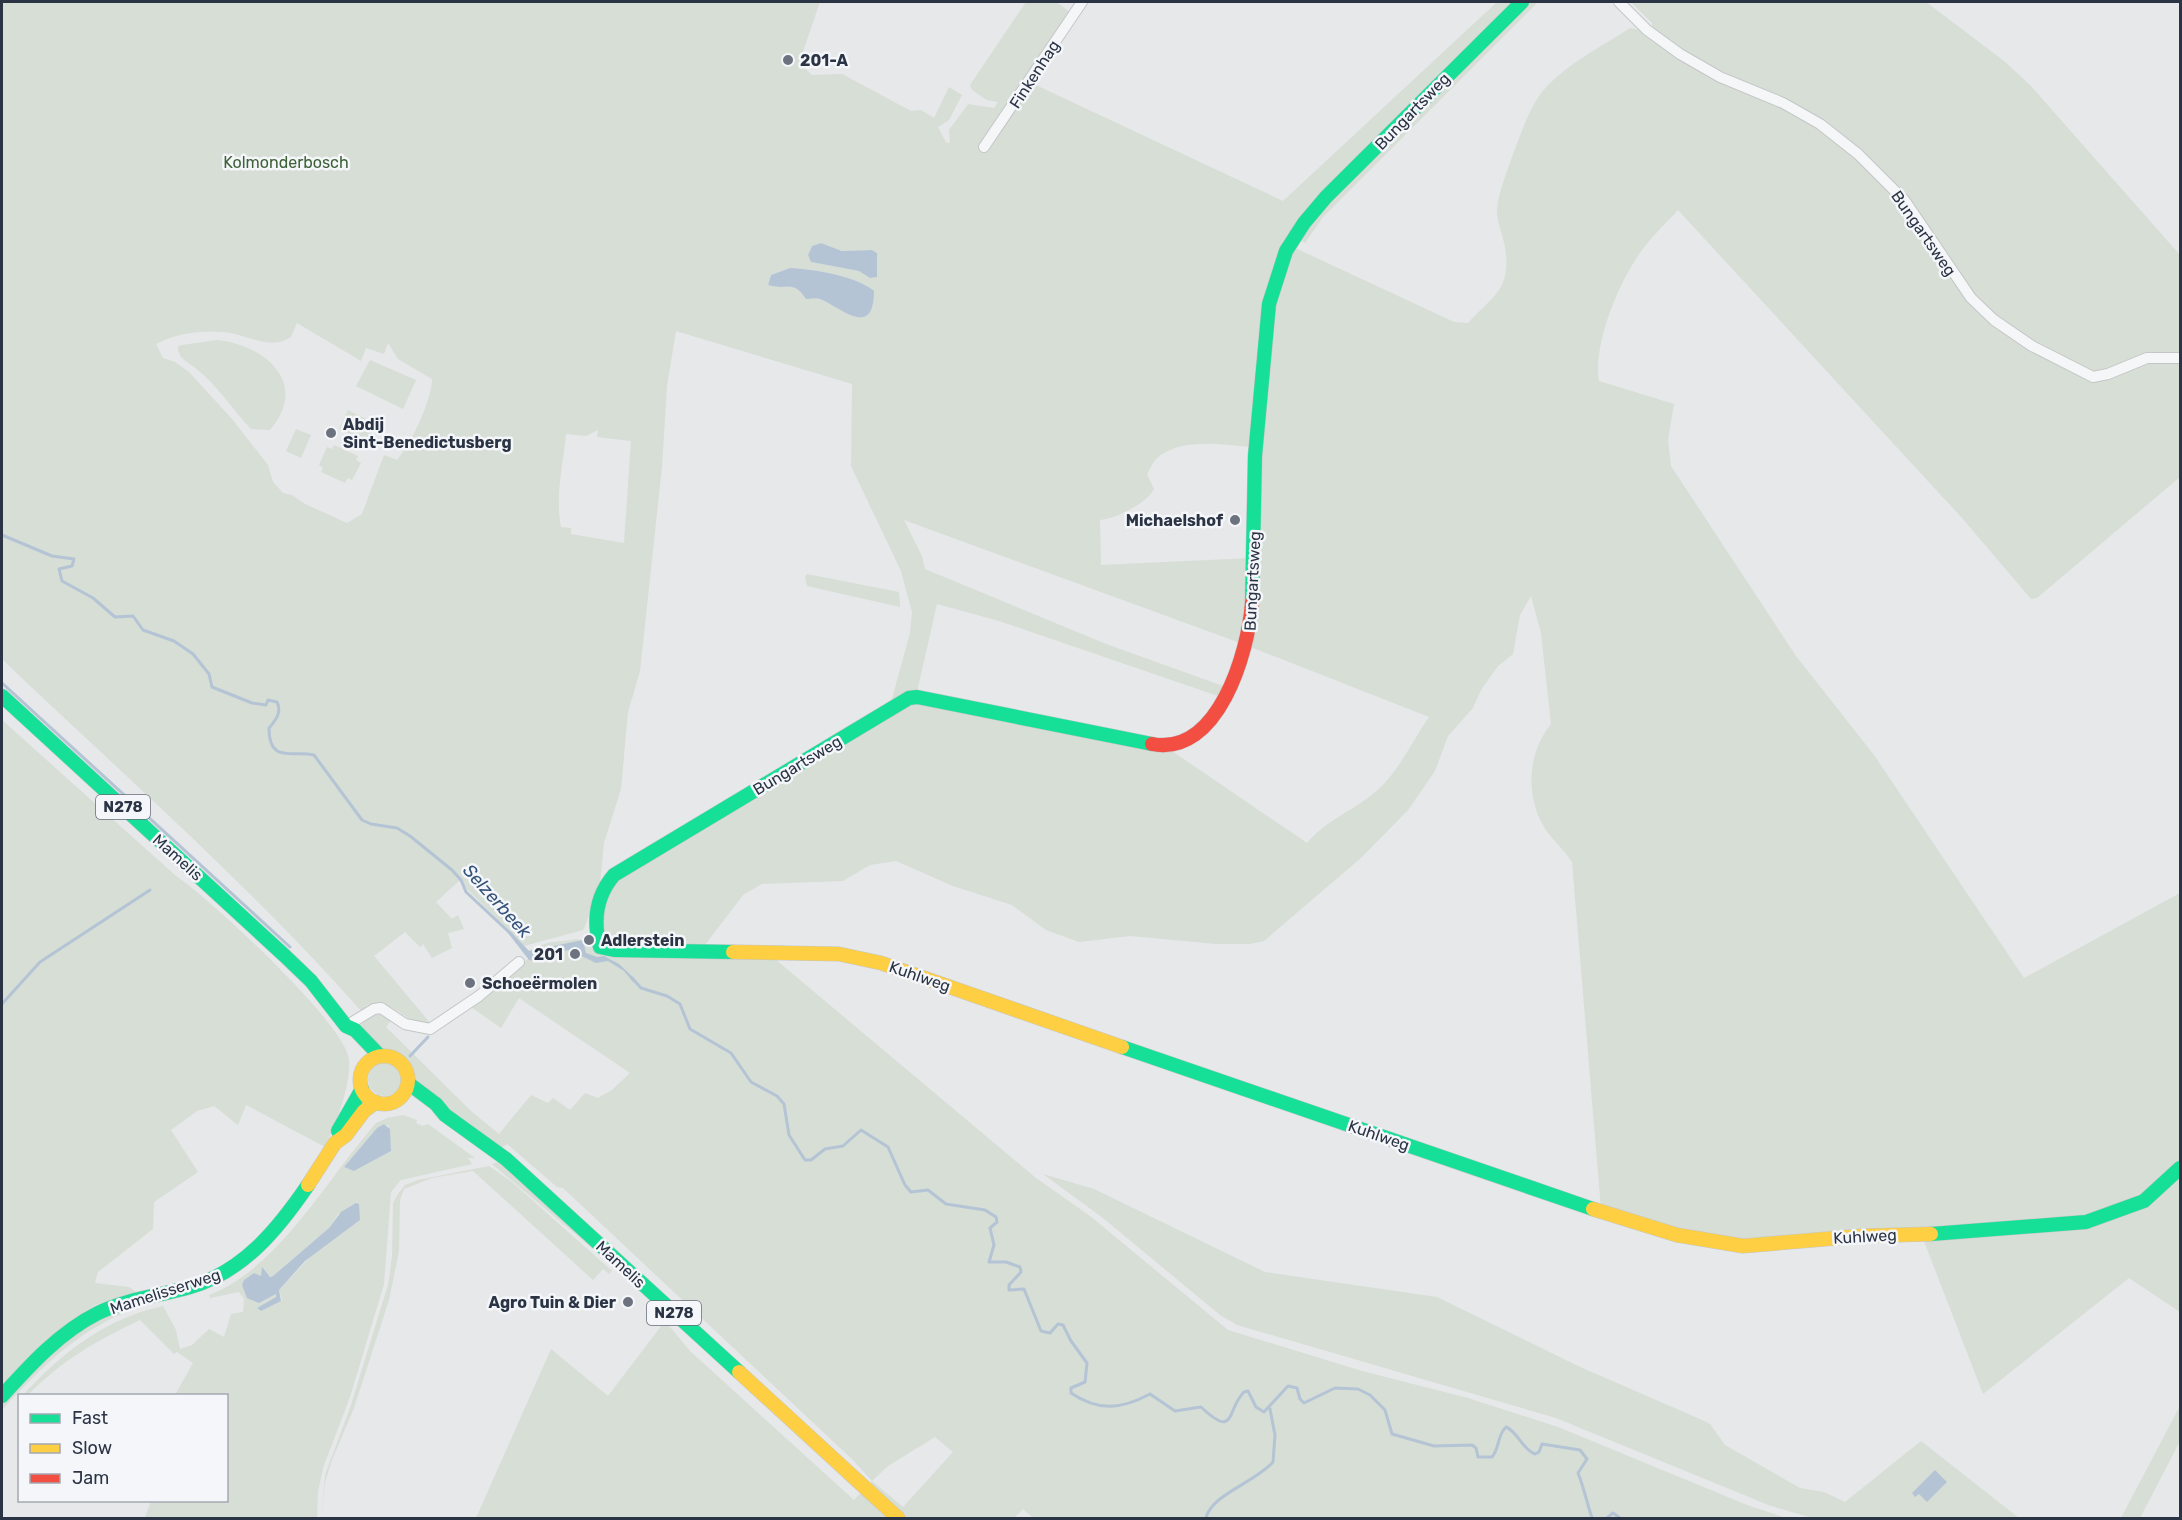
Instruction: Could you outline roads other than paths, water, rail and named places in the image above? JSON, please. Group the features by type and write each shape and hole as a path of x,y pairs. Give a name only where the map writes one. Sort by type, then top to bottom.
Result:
{"street":[{"name":"Finkenhag","path":"984,147 1082,2"},
{"name":"Bungartsweg","path":"595,920 604,891 614,875 909,699 917,697 1167,747 1186,741 1206,727 1237,673 1249,635 1254,584 1255,455 1263,343 1268,309 1286,251 1309,218 1352,172 1522,2"},
{"name":"Bungartsweg","path":"1619,2 1647,30 1680,54 1720,77 1784,103 1820,124 1858,154 1905,201 1971,298 1994,320 2032,346 2093,377 2108,374 2147,358 2181,358"},
{"name":"Mamelis","path":"2,696 311,981 346,1026 364,1066"},
{"name":"Kuhlweg","path":"595,920 599,944 603,949 839,954 881,963 1595,1210 1702,1241 1760,1246 1841,1237 1979,1232 2086,1222 2144,1202 2181,1168"},
{"path":"346,1026 374,1009 381,1008 405,1024 430,1029 479,996 519,962"},
{"name":"Mamelis","path":"346,1026 355,1030 380,1056"},
{"path":"364,1066 380,1056"},
{"name":"N278","path":"380,1056 392,1057 402,1064 408,1083"},
{"name":"N278","path":"362,1089 360,1079 364,1066"},
{"name":"Mamelis","path":"408,1083 436,1104 445,1115 513,1165 898,1518"},
{"path":"399,1099 408,1083"},
{"path":"362,1089 376,1102"},
{"name":"Mamelisserweg","path":"335,1143 334,1138 362,1089"},
{"name":"Mamelis","path":"399,1099 445,1115"},
{"name":"N278","path":"376,1102 388,1103 399,1099"},
{"name":"Mamelisserweg","path":"2,1396 45,1352 96,1314 115,1306 207,1281 231,1269 252,1252 284,1216 335,1143 341,1141 363,1110 376,1102"}],"water":[{"path":"821,243 842,251 872,250 877,253 877,277 870,278 859,271 811,262 808,255 812,246"},
{"path":"790,268 834,274 866,286 874,291 872,306 868,314 862,317 854,316 820,299 806,299 794,287 768,285 771,275"},
{"path":"510,931 529,951 583,940 586,953 597,957 604,956 619,964 635,979 633,982 624,971 608,961 596,963 569,950 535,956 534,961 529,960 508,933"},
{"path":"384,1124 390,1129 391,1151 354,1171 344,1167 377,1128"},
{"path":"356,1203 359,1204 360,1220 305,1261 279,1290 281,1301 261,1311 257,1308 276,1297 276,1294 259,1303 247,1298 242,1285 244,1280 254,1273 261,1276 262,1267 270,1277 273,1276 329,1228 341,1212"},
{"path":"1935,1470 1947,1482 1927,1502 1919,1494 1915,1497 1912,1493"}],"waterway":[{"name":"Selzerbeek","path":"2,535 52,556 74,559 72,566 59,569 62,581 93,598 115,617 133,616 143,630 174,641 193,654 209,674 212,687 252,703 266,705 268,700 277,702 279,713 269,728 270,739 277,751 314,755 362,820 371,824 397,828 410,836 452,870 461,880 466,892 511,934"},
{"path":"2,683 290,947"},
{"path":"2,1004 40,962 150,890"},
{"name":"Selzerbeek","path":"632,978 641,988 667,996 680,1004 690,1029 731,1053 751,1082 777,1096 784,1104 789,1135 805,1160 811,1160 825,1149 843,1146 861,1130 888,1147 905,1185 911,1192 928,1190 946,1204 985,1210 996,1217 997,1222 990,1228 994,1245 989,1262 1006,1262 1020,1267 1021,1272 1009,1285 1009,1290 1024,1289 1041,1331 1050,1333 1058,1324 1063,1325 1087,1363 1085,1382 1071,1388 1071,1393 1081,1399 1101,1406 1110,1406 1130,1403 1150,1394 1175,1411 1201,1407 1212,1417 1225,1422 1229,1419 1238,1399 1248,1391 1256,1407 1264,1412 1288,1386 1297,1388 1300,1399 1304,1403 1335,1388 1358,1389 1370,1395 1385,1410 1392,1434 1434,1446 1472,1445 1476,1448 1478,1457 1492,1457 1506,1427 1535,1454 1539,1452 1542,1444 1580,1450 1587,1459 1578,1473 1592,1518"},
{"path":"410,1056 428,1037"},
{"path":"1206,1518 1216,1502 1273,1462 1275,1435 1270,1409"},
{"name":"Selzerbeek","path":"1607,1518 1613,1513 1620,1518"}],"place":[{"name":"201-A","path":"788,60"},
{"name":"Abdij Sint-Benedictusberg","path":"331,433"},
{"name":"Michaelshof","path":"1235,520"},
{"name":"Adlerstein","path":"589,940"},
{"name":"201","path":"575,954"},
{"name":"Schoeërmolen","path":"470,983"},
{"name":"Agro Tuin & Dier","path":"628,1302"}],"park label":[{"name":"Kolmonderbosch","path":"286,162"}]}
